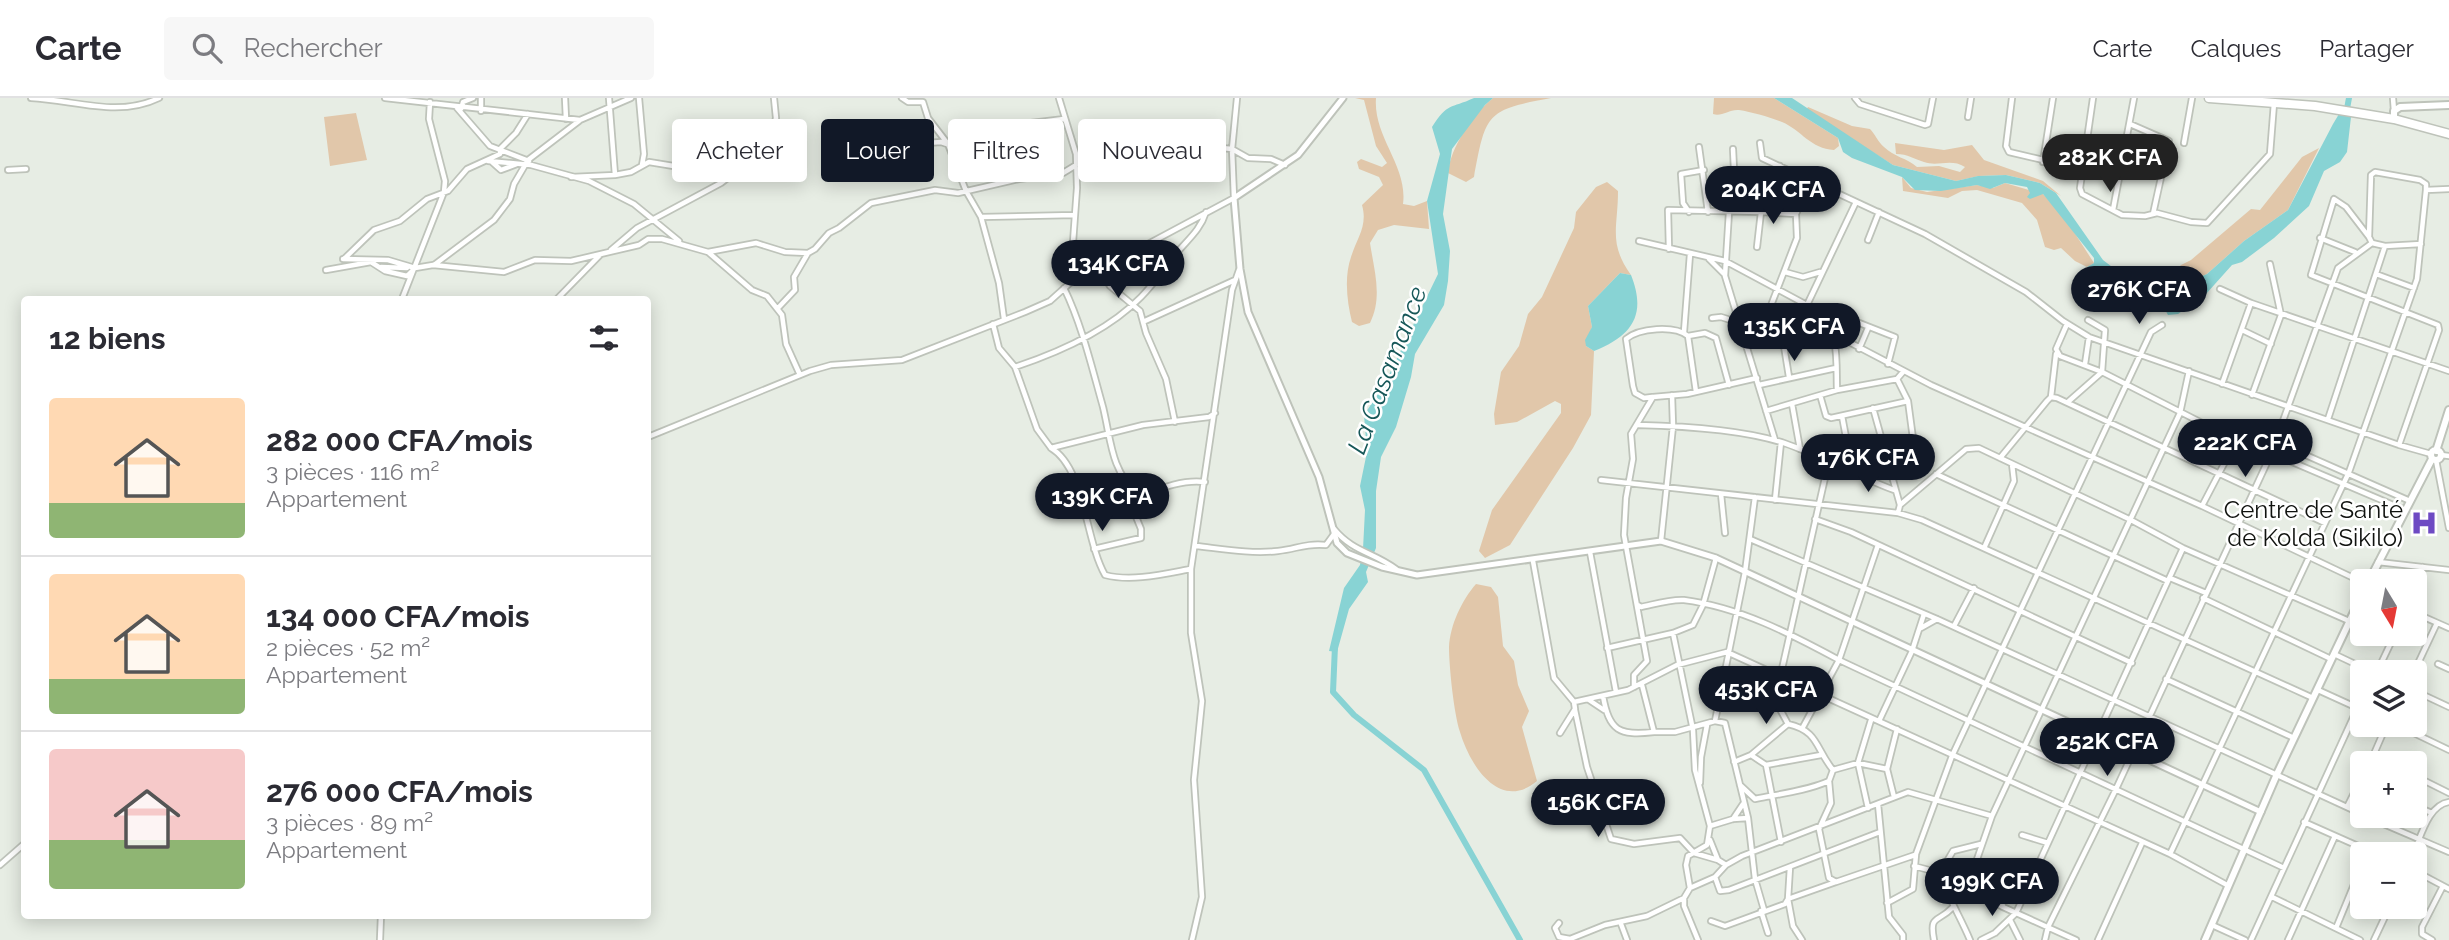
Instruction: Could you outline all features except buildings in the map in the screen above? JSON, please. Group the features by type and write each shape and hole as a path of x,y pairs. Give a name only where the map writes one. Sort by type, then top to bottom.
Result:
{"main road":[{"path":"2209,98 2274,102 2301,100 2315,106 2380,118 2394,115 2449,134"},
{"path":"2394,115 2399,107 2428,101 2449,105"},
{"path":"2375,569 2435,456 2449,410"},
{"path":"2204,940 2277,774 2350,622"}],"street":[{"path":"32,98 111,108 148,104 159,98"},
{"path":"385,98 481,111 528,113 580,120"},
{"path":"459,108 463,102 473,98"},
{"path":"481,98 481,111"},
{"path":"565,98 566,119"},
{"path":"609,98 615,175"},
{"path":"490,161 501,170 523,163 580,120 631,98"},
{"path":"639,98 644,141 642,165"},
{"path":"774,98 776,119"},
{"path":"902,98 908,102 923,102 928,118 948,144"},
{"path":"1059,98 1076,154 1070,283"},
{"path":"1237,98 1232,149 1234,198 1240,269 1248,312 1314,465 1337,544 1353,556 1380,562"},
{"path":"651,436 800,375 831,365 902,360 1050,301 1070,283 1097,266 1143,247 1234,198 1284,165 1303,151 1343,98"},
{"path":"1855,98 1860,104 1924,125 1928,124 1933,98"},
{"path":"1968,117 1971,98"},
{"path":"2012,98 2006,150 2013,155 2082,169"},
{"path":"2043,162 2053,98"},
{"path":"2093,98 2082,169 2082,194 2122,215 2153,214 2199,223 2207,223 2218,214 2270,154 2274,102"},
{"path":"2113,210 2134,98"},
{"path":"2184,143 2192,98"},
{"path":"2393,98 2394,115"},
{"path":"403,296 444,192 445,181 429,119 430,102"},
{"path":"459,108 490,146 523,163 589,181 654,218 659,227 680,242"},
{"path":"440,205 467,169 490,161 500,154 500,149 516,133 528,113"},
{"path":"2130,124 2169,141 2153,214"},
{"path":"934,143 948,144"},
{"path":"1760,143 1762,158 1926,234 2026,292 2067,324 2089,337 2399,445 2435,456 2449,456"},
{"path":"1064,173 1091,156 1110,155 1137,146 1191,145 1232,149 1248,158 1271,159 1284,165"},
{"path":"1699,148 1708,212"},
{"path":"1733,149 1736,211"},
{"path":"490,161 523,163"},
{"path":"433,265 441,262 464,240 494,220 510,199 523,163"},
{"path":"570,177 615,175 631,172 642,165 672,165"},
{"path":"1706,185 1763,177 1780,166"},
{"path":"8,170 26,169"},
{"path":"1680,211 1683,203 1681,174 1704,170"},
{"path":"2170,854 2349,472 2389,352 2414,288 2426,184 2420,180 2375,172 2371,175 2371,240"},
{"path":"1757,247 1761,212 1767,204 1763,177"},
{"path":"1765,321 1797,238 1796,214 1811,179"},
{"path":"559,296 600,254 654,218 722,182"},
{"path":"963,182 981,217 999,283 1004,319"},
{"path":"778,308 795,290 794,277 808,253 829,233 871,203 935,190 966,191 1006,182"},
{"path":"454,184 428,199 400,221 374,230 344,259 388,260 414,267 433,265 504,272 535,260 571,261 639,245 648,239 680,242 708,252 752,290 768,296 784,320 786,344 800,375"},
{"path":"2426,190 2449,189"},
{"path":"2399,445 2439,330 2438,325 2311,275 2320,238 2334,199 2346,206 2371,240 2385,246 2421,244"},
{"path":"1785,272 1803,278 1826,269 1846,219 1856,202"},
{"path":"1683,203 1689,212"},
{"path":"1669,249 1668,210 1796,214"},
{"path":"1016,367 1060,351 1134,304 1202,226 1206,211"},
{"path":"1729,212 1725,276 1774,440"},
{"path":"1868,240 1879,212"},
{"path":"981,217 1075,215"},
{"path":"2320,238 2356,252"},
{"path":"2045,940 2048,927 2116,789 2276,442 2338,268 2371,240"},
{"path":"1639,241 1725,261 1823,315 1833,334"},
{"path":"708,252 756,243 785,252 808,253"},
{"path":"2328,419 2385,246"},
{"path":"1690,254 1686,334 1696,391"},
{"path":"1708,258 1725,276"},
{"path":"326,270 371,262 407,276 414,267"},
{"path":"2252,395 2281,315 2270,264"},
{"path":"1097,266 1110,286 1134,304 1145,321 1146,334 1166,379 1175,422"},
{"path":"1192,940 1202,897 1194,780 1202,701 1191,633 1191,569 1236,279 1240,269"},
{"path":"1807,305 1821,272"},
{"path":"2376,274 2414,288"},
{"path":"1145,321 1236,279"},
{"path":"1064,288 1073,307 1112,459 1121,475 1141,529 1141,538 1094,549"},
{"path":"2220,289 2281,315 2449,371"},
{"path":"2222,384 2251,303"},
{"path":"1837,390 1833,334 1839,315 1895,337 1888,364"},
{"path":"1712,318 1721,317 1740,323 1780,321 1809,324 1903,372 2202,506 2350,576"},
{"path":"2068,401 2102,372 2105,341 2103,327 2088,320"},
{"path":"1780,321 1789,377"},
{"path":"993,324 999,348 1016,367 1037,429 1051,448 1062,456 1072,472 1104,575 1117,578 1191,569"},
{"path":"2000,458 2052,397 2056,353 2067,324"},
{"path":"1887,903 1913,889 1916,854 1952,756 2077,494 2140,353 2153,327 2162,324"},
{"path":"1859,349 1868,328"},
{"path":"2242,330 2271,344"},
{"path":"1729,385 1716,338 1705,333 1637,332 1626,339 1635,393 1644,398 1687,394 1696,391 1729,385 1757,378"},
{"path":"2085,365 2089,337"},
{"path":"2056,353 2102,372 2270,454 2405,510"},
{"path":"1759,385 1836,368"},
{"path":"1967,888 1979,860 1992,816 2180,412 2189,371"},
{"path":"1766,411 1837,390 1897,379 1903,372"},
{"path":"1851,464 1914,446 1908,401 1897,379"},
{"path":"1687,394 1695,382"},
{"path":"1661,541 1673,426 1672,395"},
{"path":"1820,396 1828,418 1908,401"},
{"path":"1634,687 1634,675 1647,661 1638,605 1624,546 1626,498 1633,459 1631,434 1653,397"},
{"path":"2052,397 2068,401 2108,423 2325,523"},
{"path":"1792,404 1800,449"},
{"path":"1873,408 1884,456 1900,505"},
{"path":"1051,448 1108,436 1143,425 1209,418 1215,412"},
{"path":"1842,416 1853,472"},
{"path":"1638,425 1673,426 1774,440 1829,460 1894,490"},
{"path":"2202,506 2237,439"},
{"path":"1775,500 1781,442"},
{"path":"2276,442 2410,501"},
{"path":"1898,513 1900,505 1973,447 2077,494 2183,548 2350,620"},
{"path":"2435,456 2449,528"},
{"path":"1829,460 1776,703 1788,724 1803,727 1815,737 1821,755 1833,769"},
{"path":"1985,546 2014,481 2012,463"},
{"path":"1936,474 2002,507 2204,595 2273,632 2350,663"},
{"path":"1121,475 1138,496 1169,486 1205,482"},
{"path":"1601,480 1898,513 1985,546 2313,698"},
{"path":"2372,495 2377,485"},
{"path":"1721,494 1725,533"},
{"path":"1715,721 1745,572 1755,497"},
{"path":"1815,519 1878,544 2132,663"},
{"path":"1196,545 1244,552 1280,551 1302,543 1326,545 1334,531"},
{"path":"1334,531 1361,552 1402,573 1450,573 1661,541 1716,558 2261,812"},
{"path":"1750,539 1954,626 2219,749 2320,792 2350,808"},
{"path":"1803,727 1839,660 1854,623 1878,544"},
{"path":"1981,940 2016,913 2183,548"},
{"path":"1590,552 1616,692"},
{"path":"1607,648 1674,633 1693,625 1703,605 1716,558"},
{"path":"1533,561 1554,678 1574,702 1587,767 1611,839 1634,844 1680,838 1694,853 1718,859 1726,865"},
{"path":"2378,562 2449,570"},
{"path":"1954,626 1974,588"},
{"path":"1638,605 1642,607 1682,600 1735,612 1790,634 1839,660 2284,868"},
{"path":"1879,721 1912,651 1924,614"},
{"path":"2427,618 2449,628"},
{"path":"1920,629 1937,619"},
{"path":"2420,660 2437,623"},
{"path":"1674,633 1677,665 1693,730 1691,743 1710,827 1709,839 1718,859"},
{"path":"1574,702 1642,685 1677,665 1727,652 2098,824 2170,854 2227,885"},
{"path":"2438,664 2449,669"},
{"path":"2166,679 2295,738"},
{"path":"1642,685 1654,732"},
{"path":"2318,690 2350,704"},
{"path":"1603,696 1609,722 1617,730 1635,734 1693,730 1715,721 1725,723 1748,818 1755,879 1768,933"},
{"path":"2427,697 2449,707"},
{"path":"1589,700 1605,710"},
{"path":"1560,733 1574,709"},
{"path":"1868,808 1858,763 1871,720"},
{"path":"1734,762 1751,755 1788,724"},
{"path":"1700,791 1701,757 1707,725"},
{"path":"1894,798 1887,769 1897,729"},
{"path":"2252,940 2304,822 2350,729"},
{"path":"2422,737 2449,750"},
{"path":"1751,755 1766,765 1821,755"},
{"path":"1833,769 1858,763 1887,769"},
{"path":"1766,765 1781,842"},
{"path":"1833,769 1829,781 1831,803 1819,829 1829,878 1836,882"},
{"path":"1739,785 1755,799 1829,781"},
{"path":"2427,782 2449,793"},
{"path":"1698,940 1684,906 1684,898 1690,888 1715,877 1726,865 1752,852 1819,829 1908,792 1992,816"},
{"path":"2347,807 2350,802"},
{"path":"1733,819 1744,803"},
{"path":"2419,842 2437,806 2449,803"},
{"path":"1878,804 1889,918 1903,935 1903,940"},
{"path":"2427,811 2432,813"},
{"path":"1710,827 1733,819 1748,818"},
{"path":"2304,822 2350,844"},
{"path":"2394,828 2449,852"},
{"path":"1715,877 1720,891 1880,832"},
{"path":"2022,835 2048,843"},
{"path":"2288,940 2335,836"},
{"path":"1690,888 1686,865 1688,856 1709,839"},
{"path":"2098,940 2142,843"},
{"path":"1970,940 1958,914 1952,908 1940,873 1953,851 1982,844"},
{"path":"0,865 21,847"},
{"path":"1711,921 1725,926 1785,904 1788,899 1883,864 1910,859 1916,854"},
{"path":"1979,860 1998,889 2003,907"},
{"path":"1914,866 1940,873 2003,907 2077,940"},
{"path":"1790,867 1788,899 1793,926 1802,940"},
{"path":"2427,878 2449,889"},
{"path":"2432,940 2422,934 2423,927 2442,886"},
{"path":"2336,928 2350,894"},
{"path":"2272,897 2360,940"},
{"path":"1559,923 1555,928 1559,937 1570,939 1605,925 1621,924 1647,916 1684,898"},
{"path":"1934,940 1931,926 1934,920 1952,908"},
{"path":"380,919 380,940"},
{"path":"2374,939 2384,919"},
{"path":"2010,920 2020,940"},
{"path":"1621,924 1627,940"},
{"path":"2211,925 2245,940"}],"shaded area":[{"path":"1355,98 1376,98 1380,126 1400,177 1403,204 1414,206 1427,201 1429,229 1394,225 1378,230 1370,243 1376,303 1370,323 1359,326 1352,322 1349,306 1349,265 1363,226 1362,205 1383,185 1379,177 1359,169 1357,162 1361,159 1382,167 1387,163 1376,146 1364,100"},
{"path":"1493,98 1551,98 1513,107 1492,118 1482,140 1474,177 1466,182 1448,173 1453,153 1464,132"},
{"path":"1714,98 1774,98 1838,138 1839,146 1834,150 1826,149 1812,143 1789,125 1755,113 1735,110 1713,114"},
{"path":"1808,107 1852,126 1870,129 1888,150 1917,167 1939,166 1960,172 1965,167 1955,163 1929,163 1896,154 1895,143 1944,150 1972,145 1984,160 2043,181 2061,196 2040,183 2006,175 1979,176 1956,181 1893,165 1806,110"},
{"path":"356,113 367,160 330,166 324,117"},
{"path":"2319,148 2288,210 2244,241 2207,274 2182,285 2168,286 2167,279 2181,265 2191,260 2251,209 2260,210 2302,157"},
{"path":"1902,177 1911,188 1927,192 1977,185 1993,188 2005,183 2043,194 2065,218 2094,263 2087,267 2075,261 2061,248 2054,250 2045,247 2037,220 2022,203 1977,190 1962,191 1948,198 1903,191"},
{"path":"1607,182 1618,191 1617,244 1619,254 1631,275 1620,273 1588,306 1592,327 1586,346 1594,351 1591,415 1573,448 1510,545 1485,558 1479,551 1492,510 1561,413 1561,404 1555,401 1517,422 1495,425 1494,414 1501,372 1519,346 1528,314 1542,297 1574,228 1576,212 1596,187"},
{"path":"1476,584 1491,587 1498,597 1503,646 1514,661 1518,685 1529,711 1522,727 1537,781 1523,789 1511,791 1488,781 1471,758 1458,724 1451,677 1450,639 1458,613"}],"water":[{"path":"1474,98 1493,98 1452,149 1443,214 1450,251 1444,305 1415,354 1396,427 1381,457 1376,491 1376,548 1366,572 1368,582 1349,609 1337,652 1329,651 1344,588 1360,565 1363,549 1365,510 1360,486 1367,452 1364,415 1384,385 1438,274 1427,201 1440,154 1432,127 1450,107"},
{"path":"1774,98 1792,98 1893,165 1956,181 1978,176 2006,175 2040,183 2056,193 2103,260 2141,289 2167,297 2182,285 2207,274 2244,241 2288,210 2339,114 2351,117 2347,152 2340,162 2324,171 2309,206 2274,238 2242,262 2232,265 2206,294 2178,314 2168,315 2162,304 2127,303 2116,300 2098,288 2087,267 2094,263 2094,258 2043,194 2030,199 2027,197 2030,193 2027,187 2005,183 1990,189 1977,185 1941,191 1915,190 1902,177 1852,158 1843,152 1838,138"},
{"path":"1620,273 1631,275 1636,289 1636,313 1633,322 1618,338 1594,351 1586,346 1585,340 1592,327 1588,306"}],"waterway":[{"name":"La Casamance","path":"2346,114 2349,98"},
{"name":"La Casamance","path":"1335,646 1333,692 1354,715 1424,770 1520,940"}],"place":[{"name":"Centre de Santé de Kolda (Sikilo)","path":"2424,523"}]}
